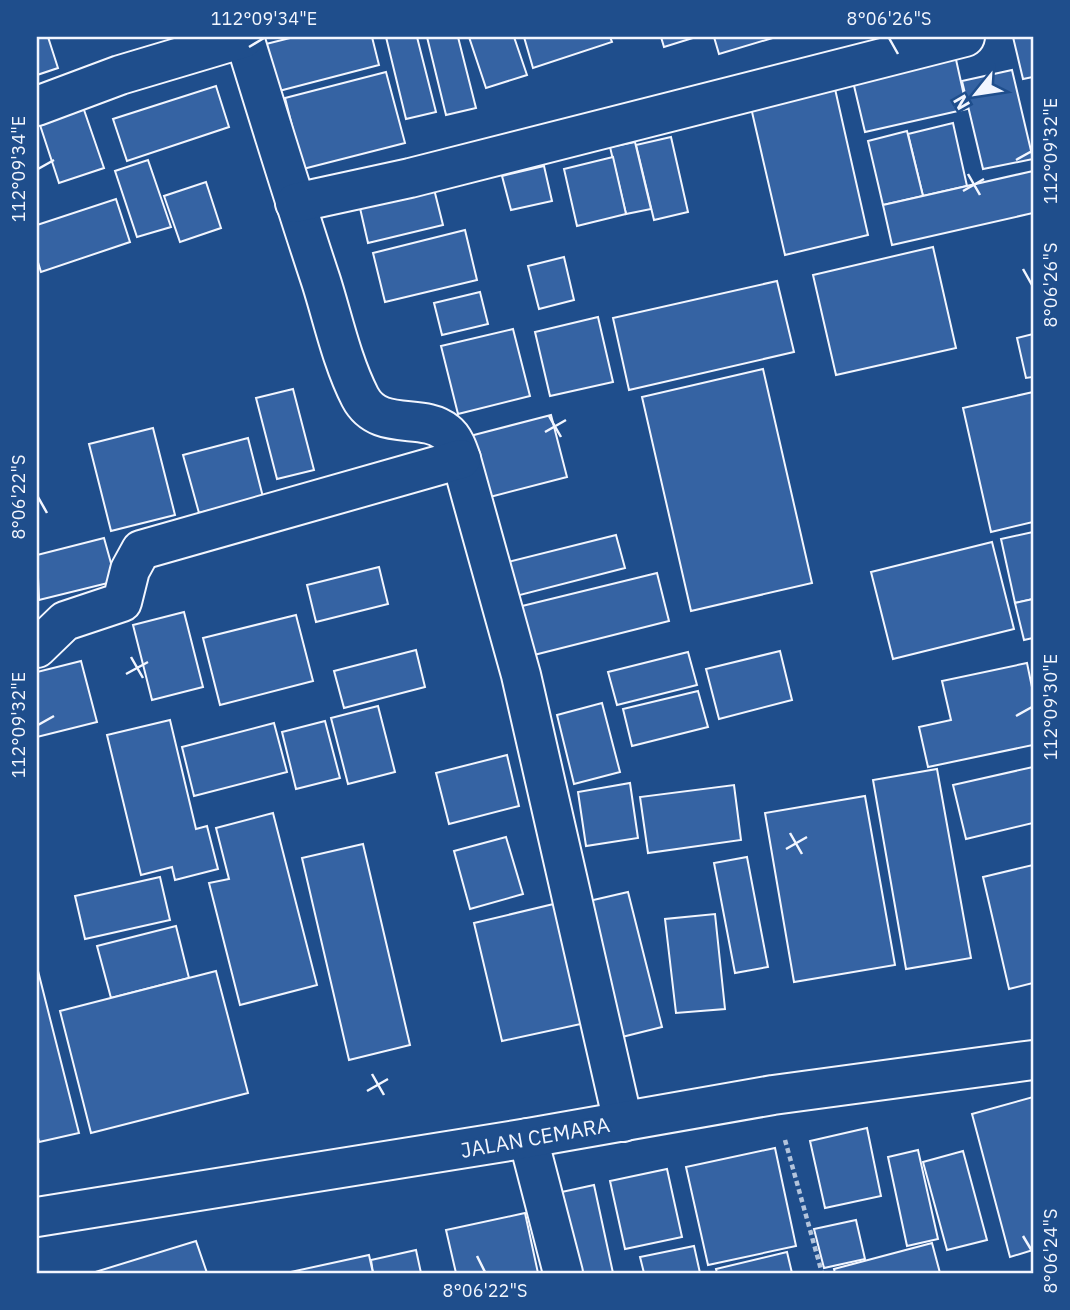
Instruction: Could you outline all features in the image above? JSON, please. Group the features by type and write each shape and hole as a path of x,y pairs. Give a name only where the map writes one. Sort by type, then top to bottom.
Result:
{"street":[{"path":"37,106 120,75 244,37 295,203 361,399 370,409 385,418 437,426 448,433 461,459 521,675 623,1122"},
{"path":"295,203 410,178 965,37"},
{"path":"37,648 65,621 122,601 130,569 141,550 461,459"},
{"name":"JALAN CEMARA","path":"37,1217 528,1139 773,1095 1033,1060"},
{"path":"528,1139 563,1273"}],"path":[{"path":"773,1095 822,1273"}],"building":[{"path":"37,37 48,37 58,68 37,75"},
{"path":"294,37 372,37 379,65 279,91 266,44"},
{"path":"386,37 417,37 436,112 406,119"},
{"path":"427,37 458,37 476,108 446,115"},
{"path":"469,37 514,37 527,75 486,88"},
{"path":"524,37 610,37 612,42 533,68"},
{"path":"661,37 696,37 664,47"},
{"path":"714,37 776,37 719,54"},
{"path":"1013,37 1033,37 1033,77 1023,79"},
{"path":"953,46 967,109 865,132 850,69"},
{"path":"1012,70 1033,159 983,169 962,81"},
{"path":"386,72 405,143 303,169 285,98"},
{"path":"833,80 868,235 785,255 749,99"},
{"path":"216,86 229,127 127,161 113,119"},
{"path":"83,107 104,168 59,183 39,122"},
{"path":"953,123 967,186 923,196 908,134"},
{"path":"907,131 923,196 883,205 868,141"},
{"path":"671,137 688,212 654,220 636,145"},
{"path":"635,142 651,209 626,214 610,147"},
{"path":"613,157 626,214 577,226 564,169"},
{"path":"148,160 171,227 137,237 115,171"},
{"path":"544,166 552,201 511,210 502,176"},
{"path":"1033,171 1033,213 892,245 883,205"},
{"path":"431,177 443,225 368,243 357,195"},
{"path":"206,182 221,228 180,242 164,196"},
{"path":"116,199 130,242 41,272 37,259 37,225"},
{"path":"465,230 477,280 385,302 373,253"},
{"path":"933,247 956,348 836,375 813,275"},
{"path":"564,257 574,300 539,309 528,266"},
{"path":"777,281 794,352 629,390 613,318"},
{"path":"480,292 488,324 442,335 434,303"},
{"path":"598,317 613,382 550,396 535,332"},
{"path":"513,329 530,396 458,414 441,346"},
{"path":"1033,334 1033,377 1026,378 1017,338"},
{"path":"763,369 812,583 691,611 642,397"},
{"path":"293,389 314,470 277,479 256,398"},
{"path":"1033,392 1033,522 991,532 963,408"},
{"path":"551,415 567,477 486,498 470,436"},
{"path":"153,428 175,515 111,531 89,444"},
{"path":"248,438 263,497 199,513 183,455"},
{"path":"1033,532 1033,599 1015,603 1001,539"},
{"path":"616,535 625,568 508,598 500,564"},
{"path":"104,538 116,581 39,600 37,555"},
{"path":"992,542 1014,629 893,659 871,572"},
{"path":"379,567 388,604 316,622 307,585"},
{"path":"657,573 669,621 530,656 518,607"},
{"path":"1033,599 1033,638 1024,640 1015,603"},
{"path":"184,612 203,687 152,700 133,625"},
{"path":"296,615 313,681 220,705 203,638"},
{"path":"416,650 425,687 344,708 334,671"},
{"path":"780,651 792,700 719,719 706,669"},
{"path":"688,652 697,685 617,705 608,672"},
{"path":"81,661 97,722 37,737 37,672"},
{"path":"1027,663 1033,692 1033,745 928,767 919,727 951,720 942,681"},
{"path":"698,691 708,727 632,746 623,709"},
{"path":"602,703 620,772 574,784 557,715"},
{"path":"378,706 395,772 348,784 331,718"},
{"path":"170,720 196,829 207,826 218,869 175,880 172,867 141,875 107,735"},
{"path":"325,721 340,778 296,789 282,732"},
{"path":"274,723 287,772 194,796 182,747"},
{"path":"507,755 519,806 449,824 436,773"},
{"path":"1033,767 1033,823 966,839 953,785"},
{"path":"937,769 971,958 906,969 873,780"},
{"path":"630,783 638,838 586,846 578,792"},
{"path":"734,785 741,840 648,853 640,797"},
{"path":"865,796 895,965 794,982 765,813"},
{"path":"273,813 317,985 240,1005 209,883 229,879 216,828"},
{"path":"506,837 523,894 470,909 454,851"},
{"path":"363,844 410,1045 349,1060 302,858"},
{"path":"747,857 768,967 735,973 714,863"},
{"path":"1033,865 1033,983 1009,989 983,877"},
{"path":"160,877 170,920 85,939 75,896"},
{"path":"628,892 662,1027 622,1037 589,901"},
{"path":"562,902 590,1022 502,1041 474,923"},
{"path":"715,914 725,1009 676,1013 665,919"},
{"path":"176,926 189,978 111,998 97,946"},
{"path":"37,967 79,1133 39,1142 37,1133"},
{"path":"216,971 248,1093 91,1133 60,1011"},
{"path":"1033,1097 1033,1250 1010,1257 972,1114"},
{"path":"867,1128 881,1196 825,1208 810,1141"},
{"path":"775,1148 796,1246 708,1265 686,1167"},
{"path":"918,1150 938,1239 907,1246 888,1157"},
{"path":"963,1151 987,1240 947,1250 923,1162"},
{"path":"667,1169 682,1237 625,1249 610,1181"},
{"path":"594,1185 613,1273 574,1273 557,1193"},
{"path":"525,1213 538,1273 456,1273 446,1230"},
{"path":"856,1220 865,1259 824,1268 814,1229"},
{"path":"196,1241 207,1273 92,1273"},
{"path":"932,1243 940,1273 835,1273 834,1269"},
{"path":"694,1246 700,1273 644,1273 640,1257"},
{"path":"416,1250 421,1273 373,1273 371,1260"},
{"path":"787,1252 792,1273 717,1273 716,1269"},
{"path":"369,1255 373,1273 286,1273"}]}
